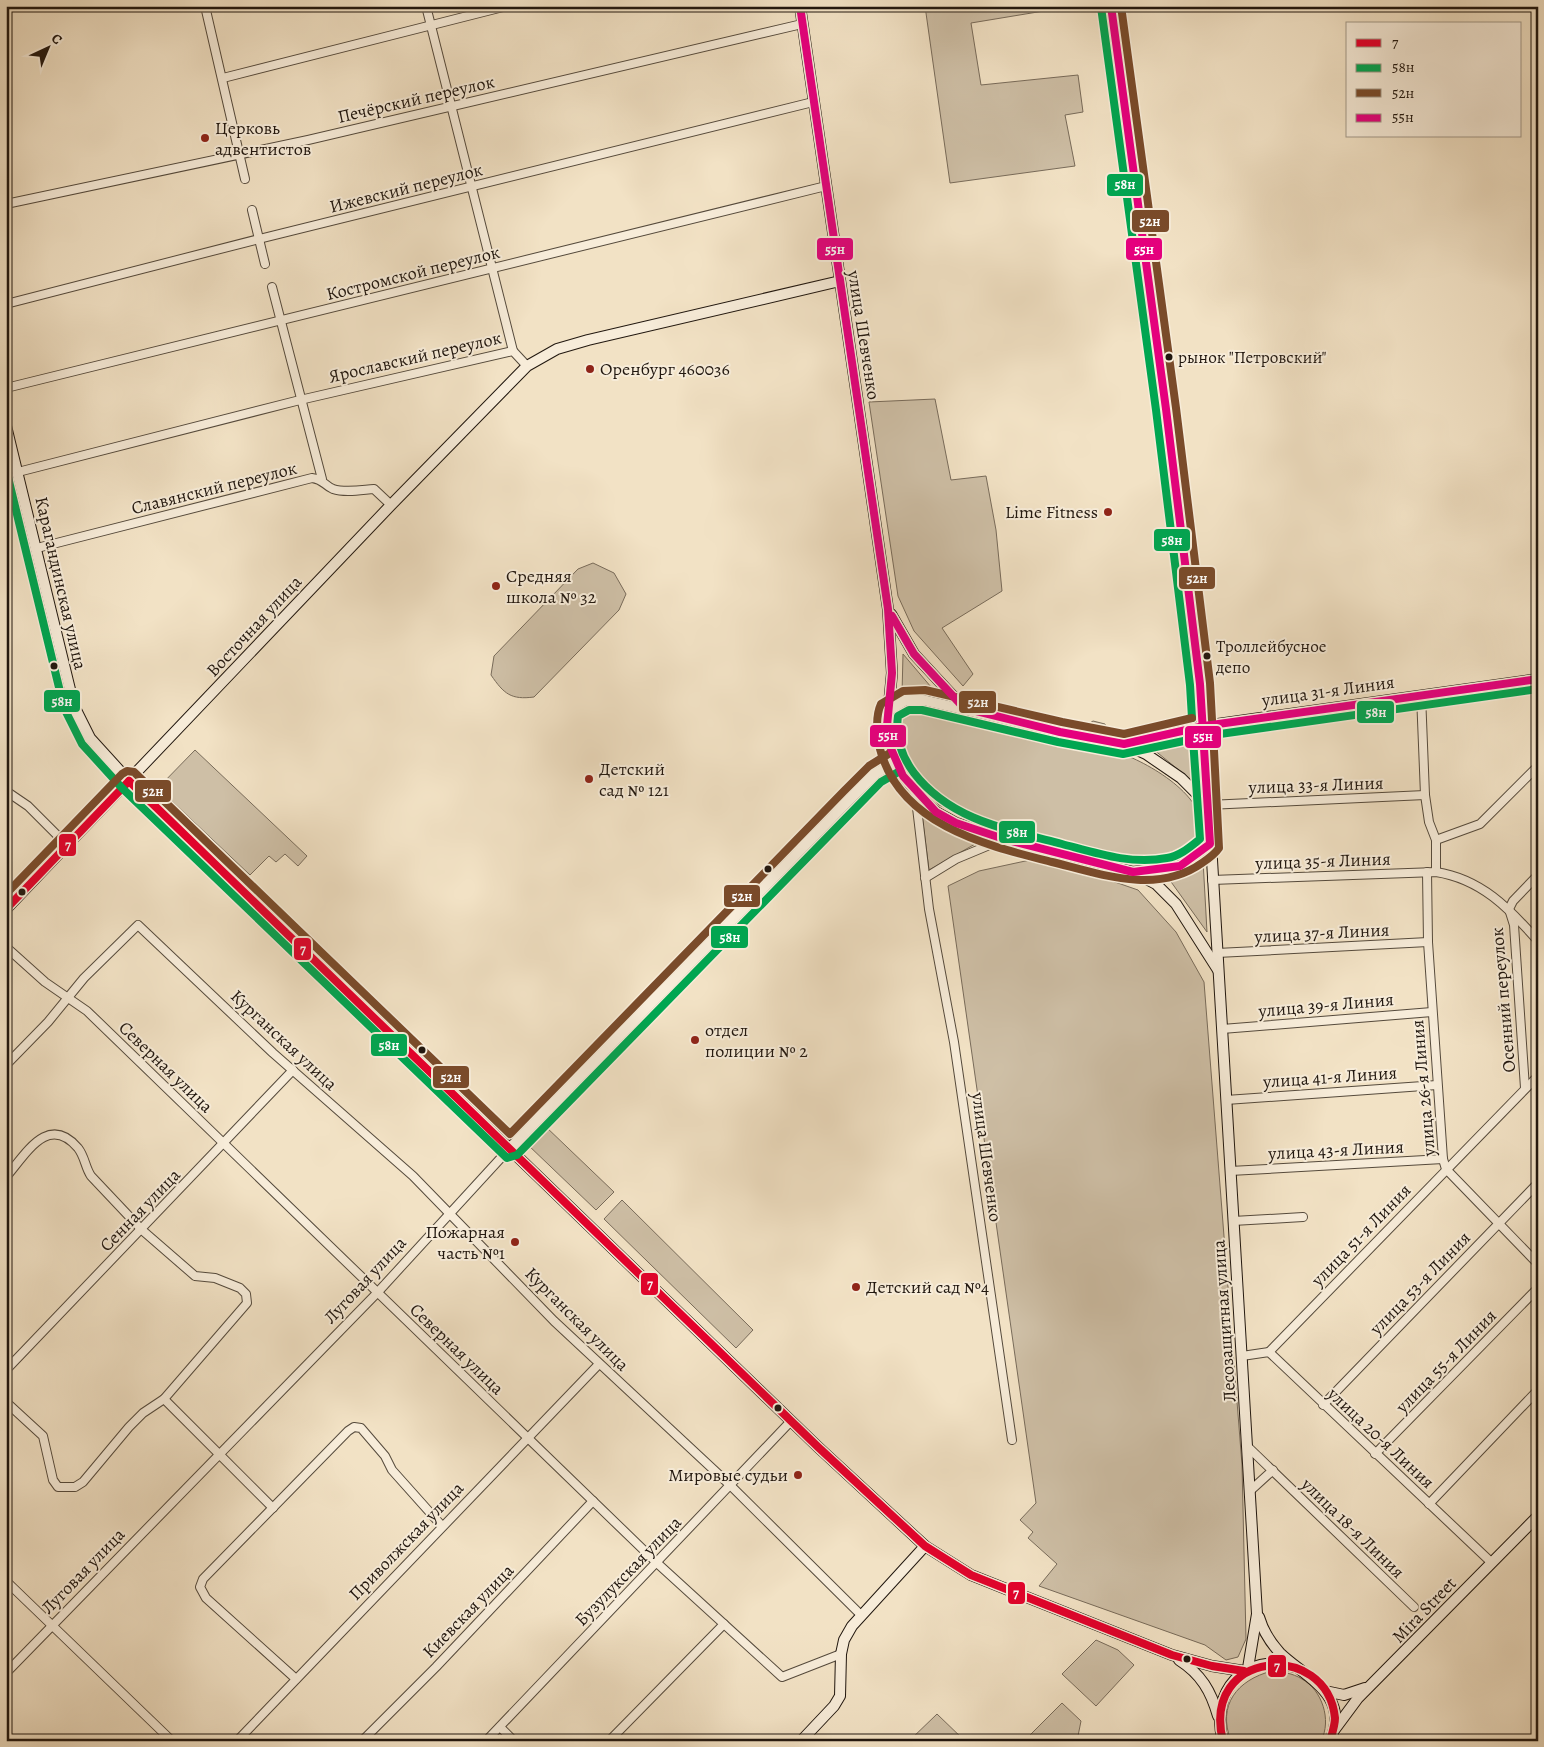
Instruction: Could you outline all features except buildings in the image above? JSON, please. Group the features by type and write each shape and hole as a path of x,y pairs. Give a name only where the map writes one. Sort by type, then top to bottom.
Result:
{"main road":[{"name":"улица Шевченко","path":"800,6 888,608 892,664 888,733 895,762"},
{"path":"527,366 557,349 588,340 840,282"},
{"name":"Восточная улица","path":"6,909 391,505 527,366"},
{"name":"Карагандинская улица","path":"6,426 74,706 90,738 129,781 792,1421 925,1546 971,1575 1172,1655 1212,1666 1246,1670 1270,1663 1298,1668"},
{"name":"улица Шевченко","path":"888,608 914,654 964,708"},
{"name":"улица 31-я Линия","path":"1124,744 1204,726 1538,679"},
{"path":"889,710 901,702 912,699 964,708 1060,732 1124,744 1146,754 1180,778 1208,805"},
{"path":"1204,726 1208,805"},
{"path":"895,762 915,791 944,817 1004,839 1133,872 1180,866 1210,844"},
{"name":"Луговая улица","path":"510,1148 851,798 875,774 895,762"},
{"name":"Лесозащитная улица","path":"1208,805 1251,1490 1257,1614 1246,1670"},
{"name":"Лесозащитная улица","path":"1133,872 1156,884 1176,904 1218,970"},
{"name":"Mira Street","path":"1332,1737 1371,1686 1538,1516"},
{"path":"801,1741 834,1706 840,1696 844,1640 861,1614 925,1546"},
{"path":"1257,1614 1270,1642 1298,1668 1313,1678 1325,1691 1336,1715 1332,1737"},
{"path":"1172,1655 1200,1675 1214,1701 1220,1720"},
{"path":"1222,1741 1221,1705 1226,1692 1246,1670"},
{"path":"1325,1691 1344,1695 1355,1693 1371,1686"}],"street":[{"path":"205,6 245,179"},
{"path":"426,6 513,351"},
{"path":"223,78 507,6"},
{"path":"1111,6 1182,533 1204,726"},
{"name":"Печёрский переулок","path":"6,204 240,155 802,24"},
{"name":"Ижевский переулок","path":"6,304 258,239 814,102"},
{"name":"Костромской переулок","path":"6,388 826,186"},
{"path":"252,210 265,264"},
{"path":"272,287 322,479"},
{"name":"Ярославский переулок","path":"18,472 300,400 513,351 527,366"},
{"name":"Славянский переулок","path":"36,548 312,478 322,479 330,488 340,491 374,489 391,505"},
{"path":"1421,695 1426,795 1429,822 1436,840 1436,872"},
{"path":"1436,840 1480,824 1538,766"},
{"path":"6,791 28,806 68,846"},
{"name":"улица Шевченко","path":"915,791 929,909 954,1042 1012,1440"},
{"name":"улица 33-я Линия","path":"1208,805 1426,795"},
{"path":"925,878 956,859 1004,839"},
{"name":"улица 35-я Линия","path":"1212,880 1427,872 1452,874 1490,893 1510,909 1538,941"},
{"name":"улица 26-я Линия","path":"1427,872 1428,942 1442,1160 1446,1169 1538,1264"},
{"path":"1510,909 1513,901 1538,875"},
{"name":"Осенний переулок","path":"1510,909 1514,925 1525,1088"},
{"name":"Курганская улица","path":"67,998 110,951 138,925 293,1070 413,1176 599,1364 730,1485 861,1614"},
{"name":"улица 37-я Линия","path":"1218,953 1428,942"},
{"name":"Северная улица","path":"6,947 45,982 87,1011 657,1563 782,1677 842,1654"},
{"path":"6,1064 48,1022 67,998"},
{"name":"улица 39-я Линия","path":"1222,1029 1432,1012"},
{"name":"Сенная улица","path":"6,1370 225,1144 293,1070"},
{"name":"улица 51-я Линия","path":"1269,1352 1538,1076"},
{"name":"улица 41-я Линия","path":"1226,1100 1437,1085"},
{"path":"6,1177 35,1144 47,1134 65,1137 86,1160 87,1170 91,1176 142,1230 195,1276 215,1278 240,1288 246,1294 247,1303 164,1399 128,1427 83,1482 74,1487 58,1487 53,1480 43,1436 6,1402"},
{"name":"Луговая улица","path":"6,1673 219,1456 510,1148"},
{"name":"улица 43-я Линия","path":"1230,1170 1442,1160"},
{"name":"улица 53-я Линия","path":"1323,1405 1538,1182"},
{"path":"1233,1221 1302,1217"},
{"name":"улица 55-я Линия","path":"1375,1454 1538,1288"},
{"path":"1242,1356 1269,1352"},
{"name":"улица 20-я Линия","path":"1269,1352 1492,1564"},
{"name":"Приволжская улица","path":"237,1741 599,1364"},
{"path":"1429,1504 1538,1390"},
{"path":"164,1399 273,1508"},
{"name":"Бузулукская улица","path":"486,1741 792,1421"},
{"path":"296,1679 206,1598 200,1587 202,1579 354,1427 361,1428 385,1456 392,1470 442,1526"},
{"name":"улица 18-я Линия","path":"1248,1448 1414,1607"},
{"path":"1251,1490 1272,1470"},
{"name":"Киевская улица","path":"362,1741 593,1501"},
{"path":"6,1581 172,1741"},
{"path":"609,1741 724,1624"},
{"path":"500,1727 514,1741"}],"shaded area":[{"path":"925,6 1074,6 971,23 981,85 1078,75 1083,112 1065,115 1075,166 950,183"},
{"path":"935,399 951,480 986,476 996,530 1002,591 942,628 973,674 963,686 914,631 898,596 869,402"},
{"path":"593,563 614,573 626,594 619,610 534,697 519,698 504,691 491,675 494,656 578,569"},
{"path":"903,654 937,694 902,694"},
{"path":"919,707 1091,744 1133,758 1163,775 1189,798 1198,812 1203,826 1201,841 1187,852 1171,858 1137,863 997,829 939,805 925,789 907,759 894,726 895,719 903,710"},
{"path":"1093,721 1105,724 1109,735 1081,729"},
{"path":"1193,740 1197,785 1153,749"},
{"path":"195,750 307,856 298,866 285,854 276,862 269,856 250,875 158,788"},
{"path":"922,815 984,839 929,870"},
{"path":"1030,860 1083,871 1138,890 1176,932 1204,982 1242,1465 1246,1639 1238,1657 1226,1660 1205,1645 1039,1586 1057,1564 1028,1538 1033,1532 1020,1520 1036,1503 948,886 979,871"},
{"path":"1203,860 1207,932 1169,879"},
{"path":"544,1125 614,1192 596,1210 527,1144"},
{"path":"622,1200 753,1330 736,1348 604,1219"},
{"path":"1096,1640 1118,1650 1134,1665 1096,1706 1062,1674"},
{"path":"1272,1671 1298,1677 1315,1690 1320,1698 1325,1715 1324,1733 1321,1741 1231,1741 1227,1728 1227,1716 1233,1696 1249,1681"},
{"path":"1062,1703 1081,1721 1077,1741 1024,1741"},
{"path":"937,1714 965,1741 909,1741"}],"transit line":[{"name":"55н","path":"800,6 888,609 892,673 887,726 889,744 903,776 936,812 956,823 1004,839 1133,872 1180,866 1210,844 1200,684 1166,409 1111,6"},
{"name":"52н","path":"1121,6 1176,408 1210,683 1212,720"},
{"name":"58н","path":"1101,7 1156,410 1190,685 1192,718"},
{"name":"58н","path":"6,469 64,708 82,744 122,788 507,1158 517,1155 881,782 900,771"},
{"name":"55н","path":"892,616 914,654 964,708 1060,732 1124,744 1204,726 1538,679"},
{"name":"58н","path":"1213,735 1538,689"},
{"name":"52н","path":"1192,718 1124,734 1062,722 925,690 903,691 881,704 877,726 880,749 890,775 906,796 926,814 948,828 1000,848 1089,872 1128,879 1147,880 1185,873 1207,860 1219,848 1213,731"},
{"name":"58н","path":"909,710 922,710 1058,742 1123,754 1193,739 1200,839 1185,851 1172,857 1154,860 1127,859 1021,834 981,821 945,802 928,789 910,767 900,746 897,724 898,716 909,710"},
{"name":"52н","path":"6,894 122,774 127,771 134,772 510,1134 844,791 869,766 890,753"},
{"name":"7","path":"129,781 818,1447 925,1546 971,1575 1172,1655 1212,1666 1244,1671"},
{"name":"7","path":"6,909 129,781"},
{"name":"7","path":"1223,1741 1221,1711 1230,1688 1246,1673 1267,1666 1290,1667 1311,1675 1327,1693 1335,1718 1330,1741"}],"place":[{"name":"Церковь адвентистов","path":"205,138"},
{"name":"рынок \"Петровский\"","path":"1169,357"},
{"name":"Оренбург 460036","path":"590,369"},
{"name":"Lime Fitness","path":"1108,512"},
{"name":"Средняя школа № 32","path":"496,586"},
{"name":"Троллейбусное депо","path":"1207,656"},
{"name":"Детский сад № 121","path":"589,779"},
{"name":"отдел полиции № 2","path":"695,1040"},
{"name":"Пожарная часть №1","path":"515,1242"},
{"name":"Детский сад №4","path":"856,1287"},
{"name":"Мировые судьи","path":"798,1475"}]}
